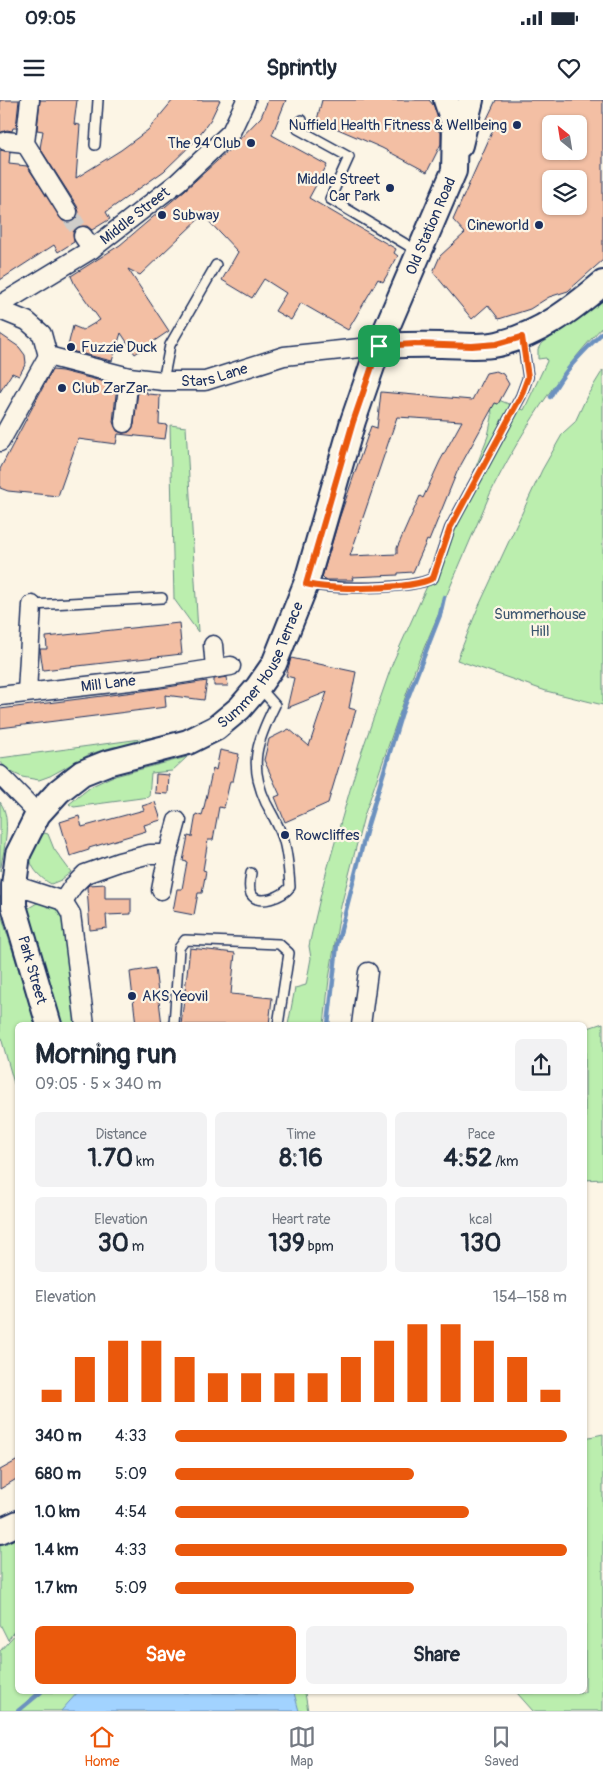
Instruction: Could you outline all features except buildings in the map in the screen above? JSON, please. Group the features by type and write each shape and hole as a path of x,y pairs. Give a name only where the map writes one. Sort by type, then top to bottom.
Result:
{"street":[{"path":"30,100 24,143 68,212"},
{"name":"Middle Street","path":"0,305 178,182 231,132 246,100"},
{"name":"Old Station Road","path":"379,346 454,171 455,126 446,100"},
{"path":"454,171 471,100"},
{"path":"6,141 24,143"},
{"path":"379,346 415,344 472,346 497,344 522,337 540,330 557,319 603,283"},
{"path":"0,310 27,321 42,334 48,356 0,442"},
{"name":"Stars Lane","path":"48,356 129,377 163,381 206,381 284,356 379,346"},
{"name":"Summer House Terrace","path":"14,885 18,854 38,814 59,791 82,773 107,763 188,742 216,728 240,708 274,664 306,584 353,422 379,346"},
{"path":"124,424 129,377"},
{"path":"27,692 32,605"},
{"name":"Mill Lane","path":"0,696 155,678 223,667 213,645"},
{"path":"0,775 38,814"},
{"path":"161,890 177,820"},
{"path":"63,901 73,886 85,874 150,854 168,854"},
{"path":"14,885 63,901 71,914 85,1022"},
{"name":"Park Street","path":"14,885 14,906 48,1022"},
{"path":"361,1022 368,972"},
{"path":"0,1531 15,1524"}],"lane":[{"path":"95,145 98,100"},
{"path":"302,120 298,129 349,157 330,199 419,252"},
{"path":"163,381 170,345 216,265"},
{"path":"306,584 324,587 401,586 426,582 433,578 450,528 523,390 528,377 522,337"},
{"path":"32,605 162,598"},
{"path":"251,874 250,892 254,897 266,900 276,898 288,891 290,887 288,858 283,837 265,800 256,770 256,752 275,704 258,687"},
{"path":"174,1022 178,948 185,940 279,944 289,953 278,1022"}],"green space":[{"path":"603,292 603,326 570,364 540,406 514,449 490,494 415,669 364,816 341,906 324,1022 289,1022 295,988 306,985 311,958 309,946 312,932 325,877 358,762 393,662 445,546 488,436 492,417 491,397 524,410 547,361 546,358 538,359 538,349 541,344 557,333"},
{"name":"Summerhouse Hill","path":"603,370 603,705 546,691 457,660 477,610 542,470 563,433 575,422 587,396"},
{"path":"170,425 186,427 198,632 174,599"},
{"path":"163,736 163,739 136,745 113,747 90,754 39,780 22,777 7,770 0,761 0,758"},
{"path":"187,757 172,771 151,773 149,797 74,807 69,804 92,786 111,777"},
{"path":"0,802 4,809 7,826 0,872"},
{"path":"44,833 48,834 54,849 71,872 61,880 51,884 36,872 31,859 33,849"},
{"path":"0,896 2,917 35,1022 15,1022 15,1087 0,1034"},
{"path":"37,903 52,905 65,923 78,1022 57,1022 25,917 27,909"},
{"path":"603,1023 603,1179 587,1180 587,1028"},
{"path":"603,1434 603,1711 533,1711 518,1694 587,1694 587,1438"},
{"path":"15,1532 15,1630 8,1640 0,1624 0,1539"},
{"path":"15,1634 15,1694 305,1694 308,1711 0,1711 0,1651"}],"water":[{"path":"76,1694 294,1694 299,1711 61,1711"}],"waterway":[{"path":"550,397 567,370 603,332"},
{"path":"328,1022 337,945 368,824 401,715 440,615 444,597"},
{"path":"18,1711 39,1694"}],"tunnel":[{"path":"68,212 83,236"}],"place":[{"name":"Nuffield Health Fitness & Wellbeing","path":"517,125"},
{"name":"The 94 Club","path":"251,143"},
{"name":"Middle Street Car Park","path":"390,188"},
{"name":"Subway","path":"162,215"},
{"name":"Cineworld","path":"539,225"},
{"name":"Fuzzie Duck","path":"71,347"},
{"name":"Club ZarZar","path":"62,388"},
{"name":"Rowcliffes","path":"285,835"},
{"name":"AKS Yeovil","path":"132,996"}],"route":[{"path":"522,337 528,377 521,396 450,528 433,578 426,582 401,586 324,587 306,584 353,422 379,346 415,344 472,346 497,344 522,337"}]}
